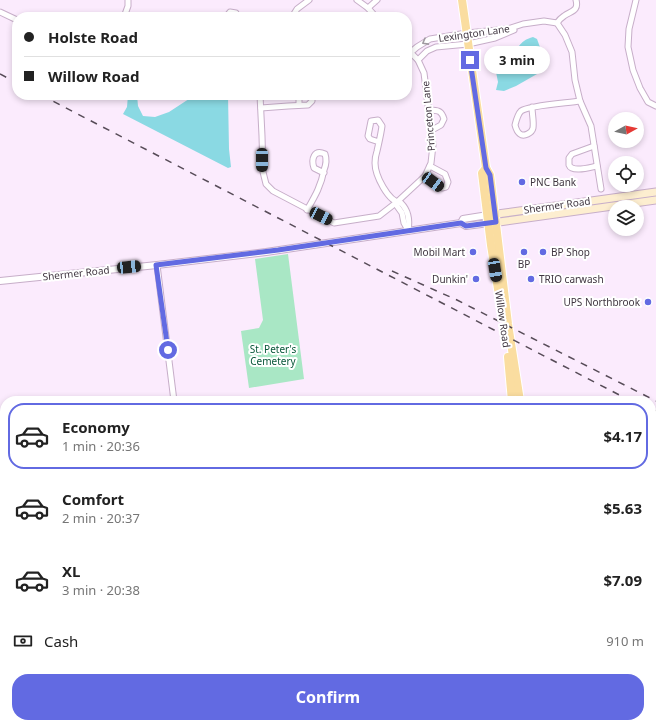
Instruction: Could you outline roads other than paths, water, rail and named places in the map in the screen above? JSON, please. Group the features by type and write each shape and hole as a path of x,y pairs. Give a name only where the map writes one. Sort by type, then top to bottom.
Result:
{"main road":[{"name":"Willow Road","path":"462,0 486,168 490,175 492,219 511,396"},
{"name":"Shermer Road","path":"492,219 656,192"},
{"name":"Shermer Road","path":"492,219 656,200"},
{"name":"Willow Road","path":"492,219 519,396"}],"street":[{"path":"126,12 128,0"},
{"path":"296,12 297,8 309,0"},
{"path":"357,0 372,12"},
{"path":"368,8 377,0"},
{"path":"576,0 577,5 575,9 562,17 557,23 566,35 572,52 575,80 580,101 591,126 601,189"},
{"path":"636,0 629,29 628,46 632,70 648,102 656,106"},
{"path":"0,12 12,18"},
{"name":"Lexington Lane","path":"412,50 430,39 467,33 508,29 544,21 557,23"},
{"name":"Lexington Lane","path":"418,60 427,52 436,47 468,44 499,37 514,30 518,26"},
{"path":"497,30 499,37"},
{"name":"Princeton Lane","path":"260,100 263,172 266,184 272,191 334,223 379,216 397,202 425,176 431,163 433,145 432,130 424,73 418,60 412,54"},
{"path":"299,100 299,105"},
{"path":"261,108 308,105 312,100"},
{"path":"532,107 532,131 528,134 521,135 516,130 515,125 519,113 522,111 532,107 580,101"},
{"path":"429,110 439,111 443,114 444,118 441,125 432,130"},
{"path":"379,142 375,163 376,173 388,195 397,202 397,206 402,213 404,223 408,231"},
{"path":"594,146 572,154 569,158 569,165 577,170 597,166"},
{"path":"425,176 442,188 446,187 448,182 445,174 430,166"},
{"path":"307,210 320,187 324,173"},
{"name":"Shermer Road","path":"0,281 259,253 461,223 463,219 492,219"},
{"path":"156,265 173,396"}],"water":[{"path":"533,37 537,39 541,50 537,74 504,91 496,90 498,82 493,57 497,53 516,48 525,40"},
{"path":"128,100 137,100 138,106 143,116 155,117 169,112 187,100 228,100 229,149 231,167 228,168 123,114 127,107"}],"railway":[{"path":"0,74 12,80"},
{"path":"51,100 621,396"},
{"path":"392,271 457,300 646,396"}],"place":[{"name":"PNC Bank","path":"522,182"},
{"name":"Mobil Mart","path":"473,252"},
{"name":"BP","path":"524,252"},
{"name":"BP Shop","path":"543,252"},
{"name":"Dunkin'","path":"476,279"},
{"name":"TRIO carwash","path":"531,279"},
{"name":"UPS Northbrook","path":"648,302"}],"park label":[{"name":"St. Peter's Cemetery","path":"273,354"}]}
